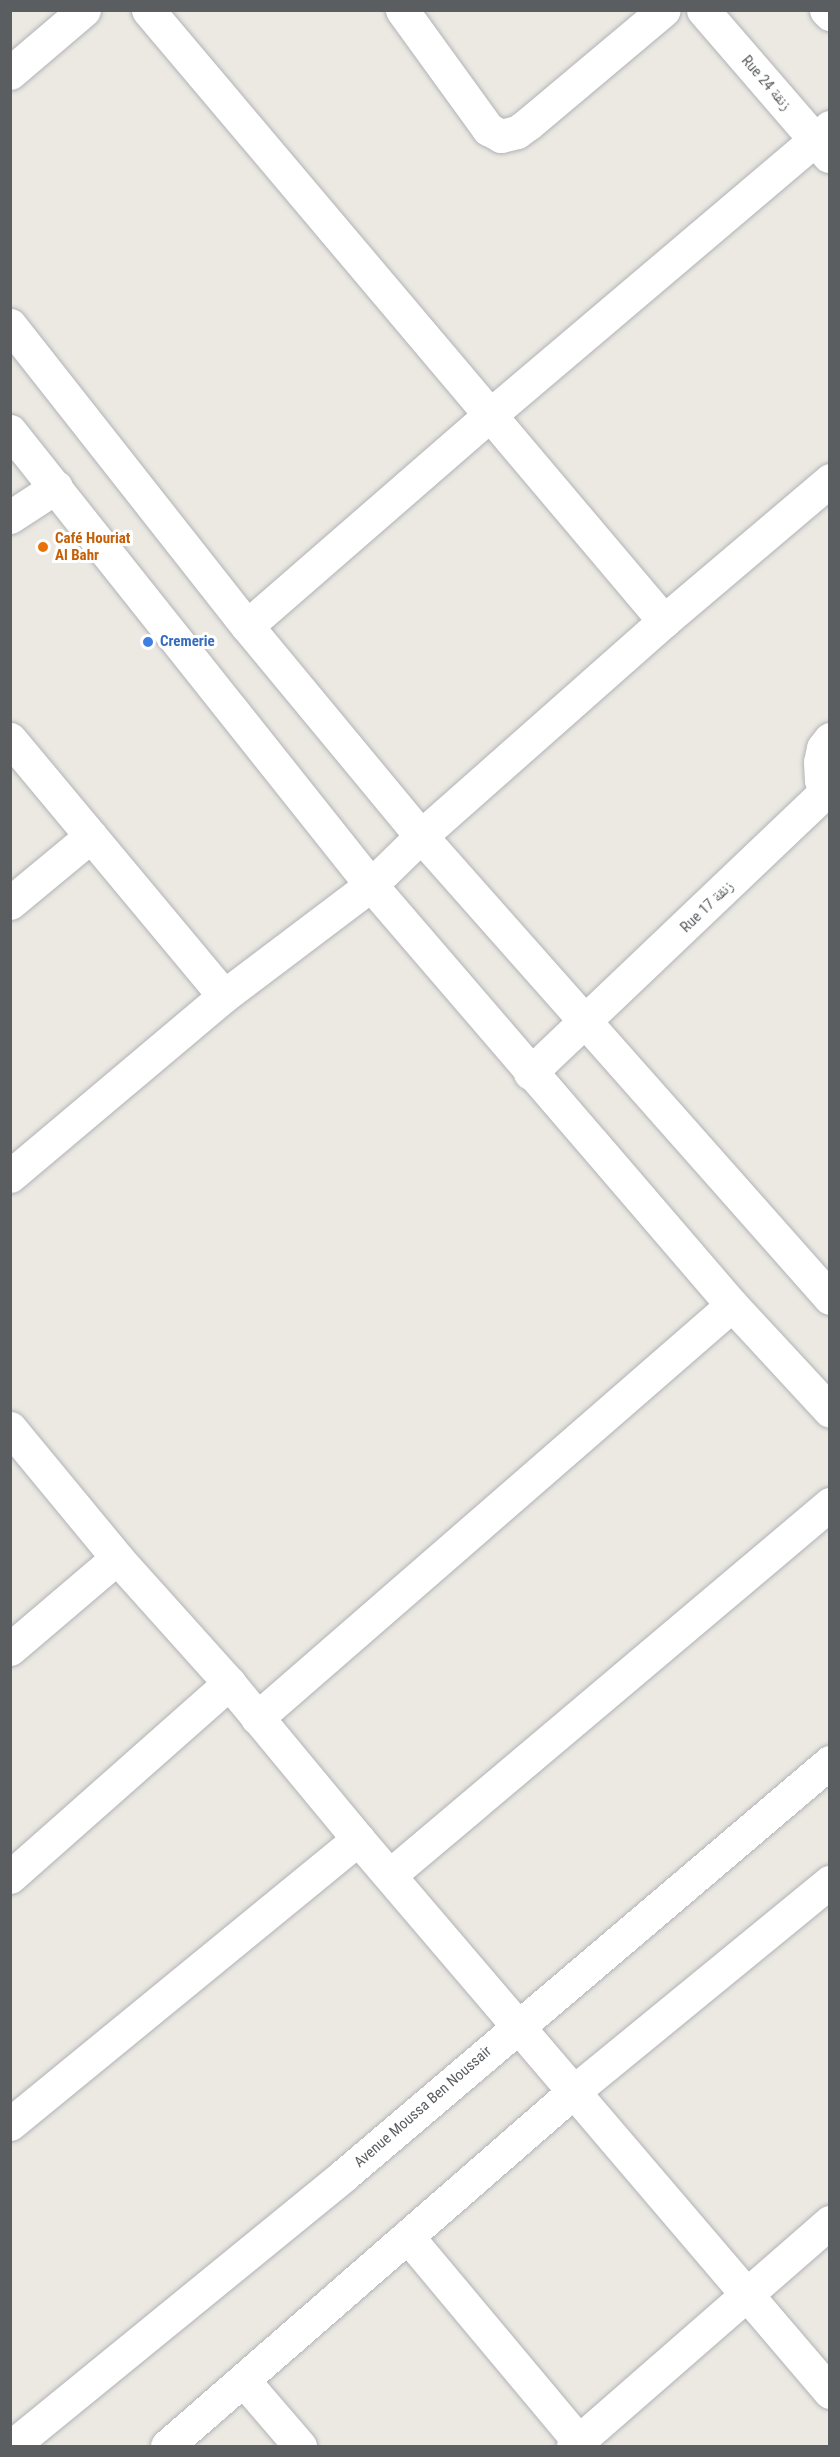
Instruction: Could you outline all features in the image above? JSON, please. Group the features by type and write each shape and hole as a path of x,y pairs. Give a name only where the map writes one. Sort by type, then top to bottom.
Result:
{"street":[{"path":"10,73 84,10"},
{"path":"148,10 664,621"},
{"path":"402,10 488,129 501,136 517,132 528,124 664,10"},
{"name":"Rue 24 زنقة","path":"703,10 825,141"},
{"path":"826,10 830,14"},
{"path":"247,626 489,416 825,141"},
{"path":"10,325 247,626 421,836 585,1024 830,1298"},
{"path":"10,430 371,885 530,1073 732,1305 830,1411"},
{"path":"10,1176 224,996 371,885 421,836 664,621 830,480"},
{"path":"10,518 56,487"},
{"path":"10,739 224,996"},
{"name":"Rue 17 زنقة","path":"530,1073 585,1024 826,786 821,755 830,739"},
{"path":"10,903 92,836"},
{"path":"257,1719 732,1305"},
{"path":"10,1428 117,1558 229,1683 357,1839 830,2392"},
{"path":"390,1875 830,1503"},
{"path":"10,1648 117,1558"},
{"path":"10,1877 229,1683"},
{"name":"Avenue Moussa Ben Noussair","path":"12,2446 344,2175 830,1762"},
{"path":"10,2124 357,1839"},
{"path":"167,2446 573,2092 830,1882"},
{"path":"408,2237 578,2445 830,2222"},
{"path":"244,2381 300,2446"}],"place":[{"name":"Café Houriat Al Bahr","path":"43,547"},
{"name":"Cremerie","path":"148,642"}]}
